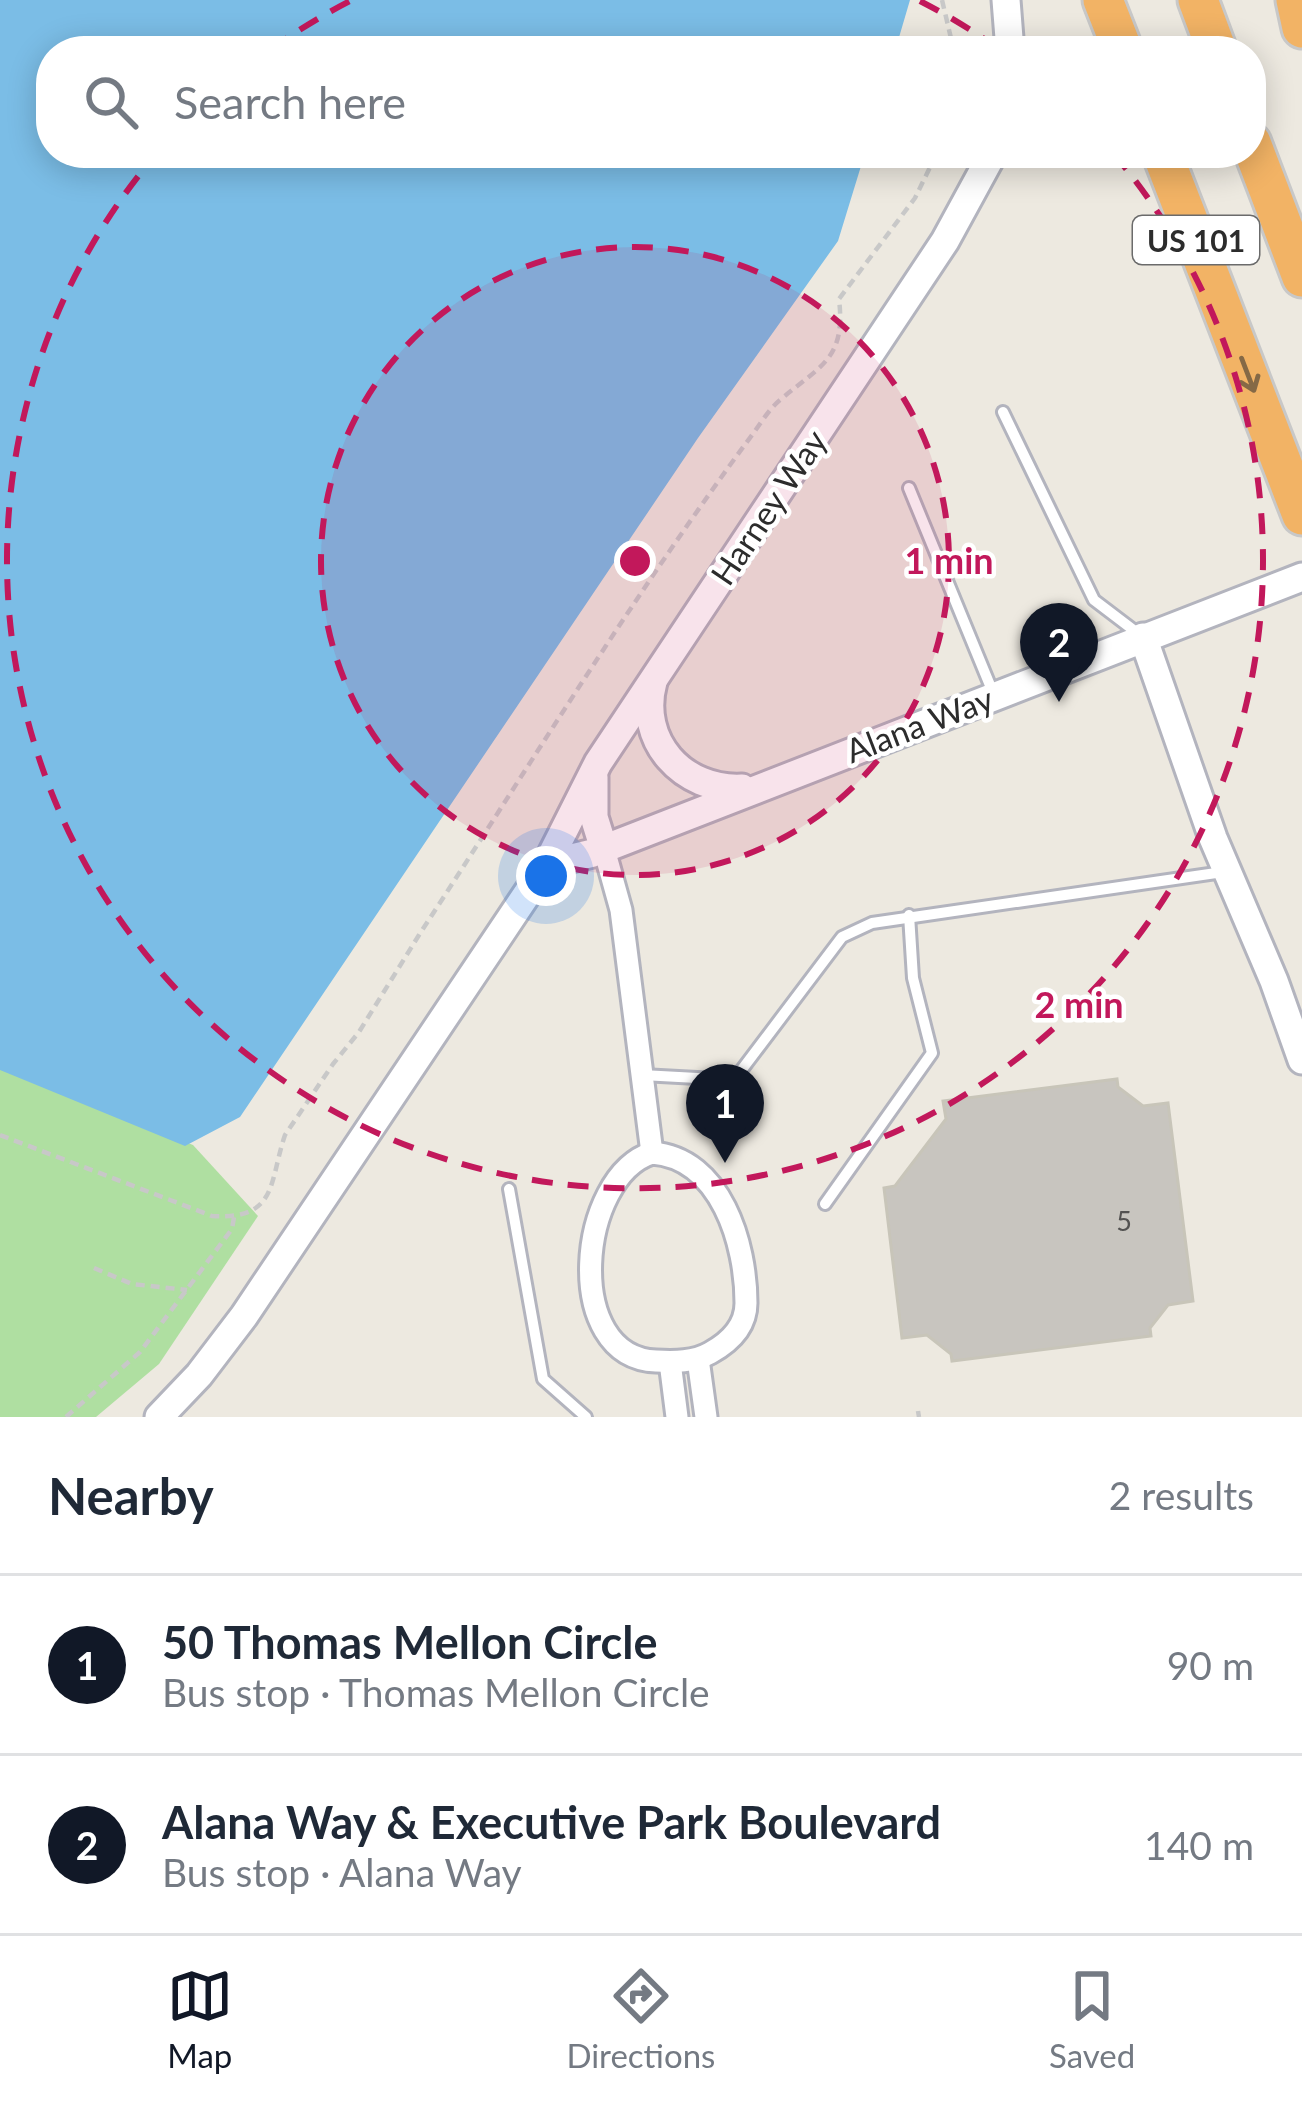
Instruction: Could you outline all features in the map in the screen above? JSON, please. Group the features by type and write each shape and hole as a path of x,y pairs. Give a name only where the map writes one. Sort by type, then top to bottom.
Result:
{"highway":[{"path":"1103,0 1117,36"},
{"path":"1198,0 1211,36"},
{"path":"1296,0 1302,28"},
{"name":"US 101","path":"1168,168 1302,515"},
{"name":"US 101","path":"1261,168 1302,277"}],"street":[{"path":"1006,0 1009,36"},
{"name":"Harney Way","path":"159,1417 244,1316 547,864 598,763 946,241 985,168"},
{"name":"Alana Way","path":"604,849 1302,577"},
{"path":"1143,637 1226,872 1302,1060"},
{"path":"655,676 648,712 654,737 675,766 699,784 714,788 764,784"},
{"path":"598,763 594,817 621,910 652,1153"},
{"path":"547,864 604,849"},
{"path":"652,1153 686,1161 698,1172 730,1216 739,1240 746,1311 730,1340 698,1358 644,1361 614,1346 596,1312 590,1255 595,1228 616,1180 637,1157 652,1153"},
{"path":"698,1358 706,1417"},
{"path":"670,1362 677,1417"}],"lane":[{"path":"1003,412 1094,600 1143,637"},
{"path":"909,488 994,695"},
{"path":"642,1075 734,1079 842,937 872,922 1226,872"},
{"path":"826,1204 932,1053 913,978 909,915"},
{"path":"509,1189 543,1379 586,1417"}],"path":[{"path":"941,0 949,36"},
{"path":"0,1135 212,1216 234,1215 265,1203 274,1189 285,1135 390,986 418,935 706,496 777,402 815,375 833,353 843,331 839,299 915,198 930,168"},
{"path":"66,1417 140,1352 232,1229 234,1215"},
{"path":"94,1268 132,1284 188,1290"}],"green space":[{"path":"0,1068 193,1145 258,1216 159,1364 96,1417 0,1417"}],"water":[{"path":"0,0 910,0 899,36 36,36 36,168 860,168 838,241 698,438 240,1117 185,1146 0,1070"}],"building":[{"path":"1117,1079 1118,1087 1143,1106 1168,1103 1193,1301 1168,1305 1150,1328 1151,1336 952,1361 951,1354 927,1335 902,1338 884,1188 895,1186 946,1119 943,1101"}],"place":[{"name":"Alana Way & Executive Park Boulevard","path":"1059,702"},
{"name":"50 Thomas Mellon Circle","path":"725,1163"}]}
